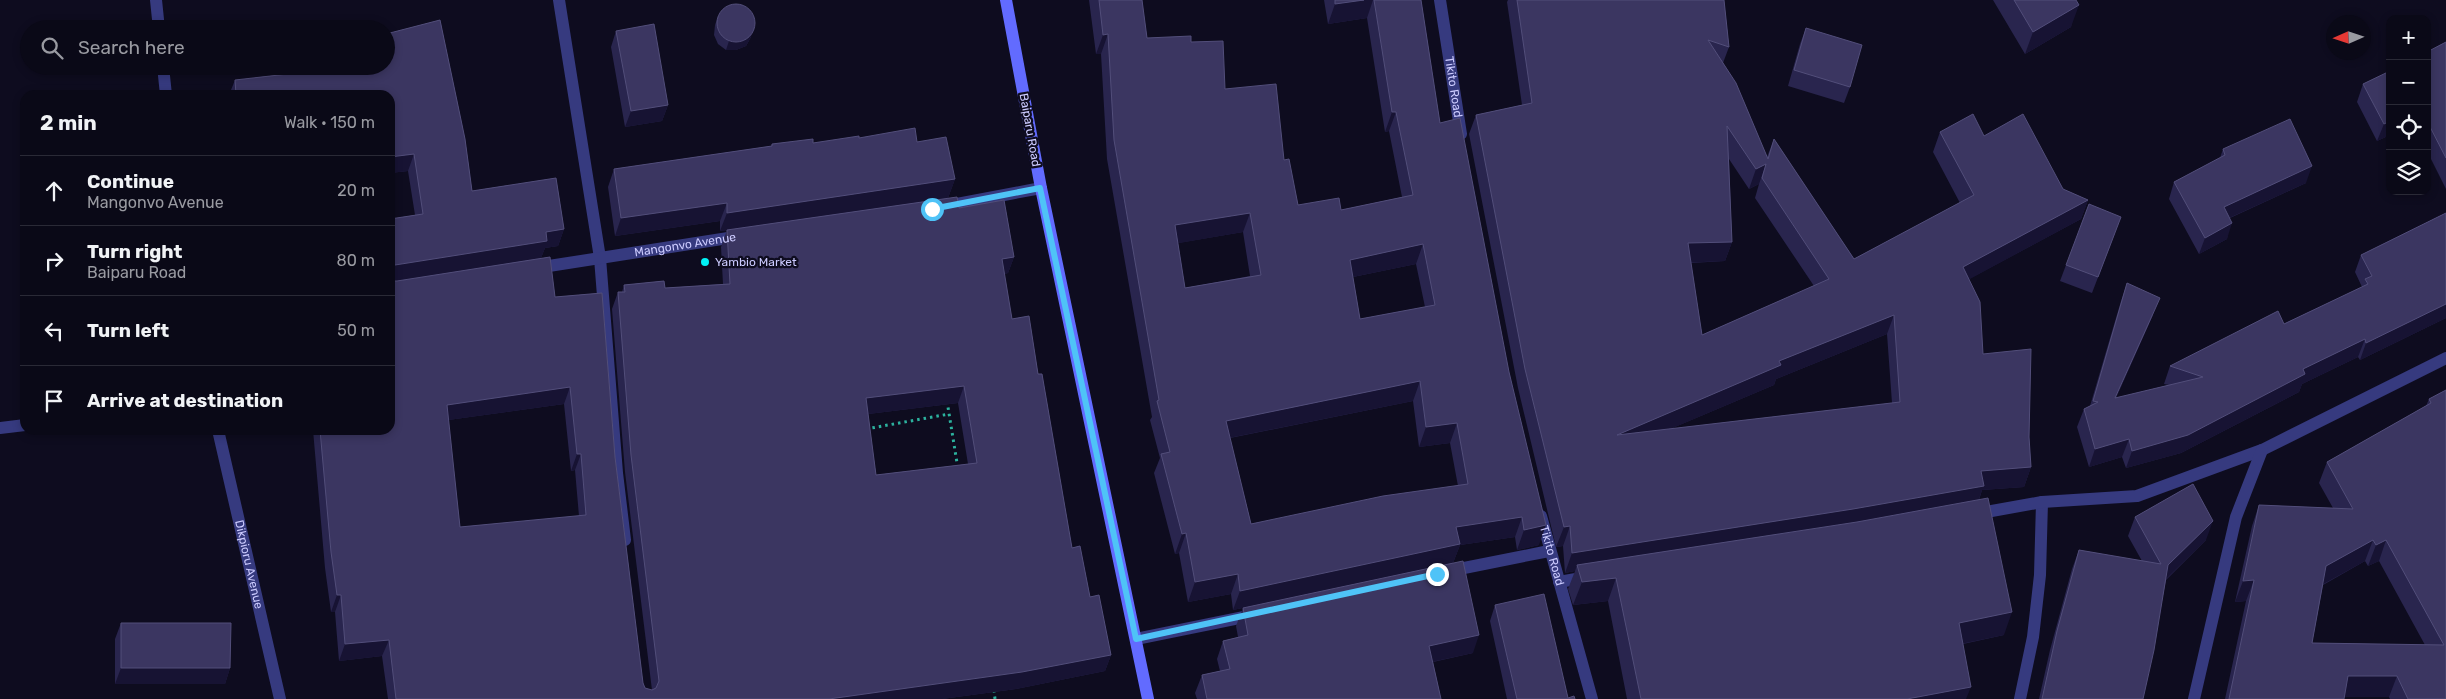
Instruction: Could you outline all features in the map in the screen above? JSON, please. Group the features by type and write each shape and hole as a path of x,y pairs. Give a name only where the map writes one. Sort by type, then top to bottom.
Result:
{"street":[{"path":"156,0 158,20"},
{"path":"560,0 600,258 617,473 627,552"},
{"name":"Baiparu Road","path":"1006,0 1040,188 1148,699"},
{"name":"Tikito Road","path":"1440,0 1463,145"},
{"path":"164,75 165,90"},
{"path":"932,209 1040,188"},
{"name":"Mangonvo Avenue","path":"522,270 750,234"},
{"path":"1964,516 2042,502 2137,496 2262,450 2446,358"},
{"path":"0,428 20,426"},
{"name":"Dikpioru Avenue","path":"219,435 280,699"},
{"path":"2194,699 2236,517 2262,450"},
{"path":"2020,699 2033,637 2040,575 2042,502"},
{"name":"Tikito Road","path":"1538,504 1549,551 1592,699"},
{"path":"1437,574 1549,551"},
{"path":"1559,582 1597,576"},
{"path":"1136,639 1268,612"}],"path":[{"path":"946,396 958,473"},
{"path":"861,430 949,414"},
{"path":"994,689 995,699"}],"building":[{"path":"1099,0 1142,0 1147,38 1191,36 1191,42 1223,41 1225,89 1276,84 1284,160 1289,159 1298,205 1339,198 1341,210 1413,195 1396,112 1392,112 1374,0 1421,0 1440,123 1460,118 1509,372 1546,525 1524,530 1522,517 1456,527 1460,544 1240,591 1238,574 1195,582 1186,533 1182,534 1161,454 1170,452 1157,401 1159,400 1114,140 1108,34 1103,35","holes":["1250,213 1261,275 1185,288 1175,225","1423,244 1435,305 1360,319 1350,260","1420,381 1426,427 1457,423 1468,484 1383,496 1251,524 1226,421"]},
{"path":"1335,0 1364,0 1335,4"},
{"path":"1517,0 1724,0 1729,47 1708,40 1736,83 1768,159 1774,139 1854,259 1974,195 1940,132 1973,114 1984,136 2023,114 2063,189 2088,200 1963,267 1980,302 1983,354 2031,349 2029,437 2031,467 1981,471 1984,486 1853,509 1572,553 1570,526 1564,527 1525,369 1476,115 1532,103","holes":["1727,126 1756,169 1766,164 1762,178 1829,279 1702,335 1688,243 1732,242","1894,315 1900,402 1617,435 1781,365 1779,361"]},
{"path":"2014,0 2076,0 2079,5 2033,32"},
{"path":"736,4 749,10 755,23 749,36 736,42 723,36 717,23 723,10"},
{"path":"440,20 465,139 472,191 556,178 564,229 546,232 547,241 395,265 395,218 423,214 414,154 395,156 395,90 236,90 235,80 279,75 395,75 395,32"},
{"path":"654,24 668,105 631,111 616,31"},
{"path":"1806,28 1862,45 1850,87 1794,70"},
{"path":"2446,42 2446,158 2431,129 2431,50"},
{"path":"2386,73 2386,123 2384,124 2363,84"},
{"path":"2290,119 2312,166 2224,207 2232,223 2205,238 2174,182 2225,155 2223,149"},
{"path":"915,128 917,142 946,137 955,179 727,213 727,203 621,218 614,169 772,146 772,144 813,139 813,143 859,136 859,138"},
{"path":"957,197 959,208 1004,200 1014,257 1002,259 1012,319 1029,316 1038,374 1042,374 1072,548 1080,546 1090,597 1099,595 1111,655 1022,672 829,699 396,699 389,640 345,644 341,595 337,595 331,552 320,435 395,435 395,281 550,257 555,297 602,293 615,457 643,683 645,688 652,690 656,688 659,681 631,455 618,292 625,292 624,285 664,281 665,288 730,284 727,230","holes":["964,386 977,463 876,475 866,398","570,387 577,454 581,454 586,515 460,527 447,405"]},
{"path":"2089,204 2121,217 2098,277 2066,265"},
{"path":"2446,213 2446,304 2366,343 2365,339 2303,369 2305,374 2188,435 2132,451 2129,439 2095,449 2084,409 2098,402 2093,401 2127,283 2160,298 2115,398 2203,377 2170,366 2278,311 2284,324 2368,284 2365,279 2372,276 2361,255"},
{"path":"2446,390 2446,699 2408,699 2397,676 2348,676 2344,699 2229,699 2254,580 2243,581 2259,505 2353,509 2327,462 2431,403 2429,399","holes":["2373,540 2376,545 2386,540 2444,645 2312,643 2326,566"]},
{"path":"2193,484 2213,521 2168,565 2154,650 2143,699 2042,699 2057,631 2079,550 2161,564 2135,517"},
{"path":"1988,498 2012,612 1959,623 1971,687 1907,699 1641,699 1616,578 1582,582 1577,565 1857,522"},
{"path":"1463,561 1479,635 1429,646 1441,699 1207,699 1202,675 1230,669 1223,641 1248,635 1243,608"},
{"path":"1544,594 1568,698 1574,696 1575,699 1517,699 1495,605"},
{"path":"121,623 231,623 230,668 121,668"}],"place":[{"name":"Yambio Market","path":"705,262"}],"route":[{"path":"932,209 1040,188 1136,639 1296,606 1437,574"}]}
